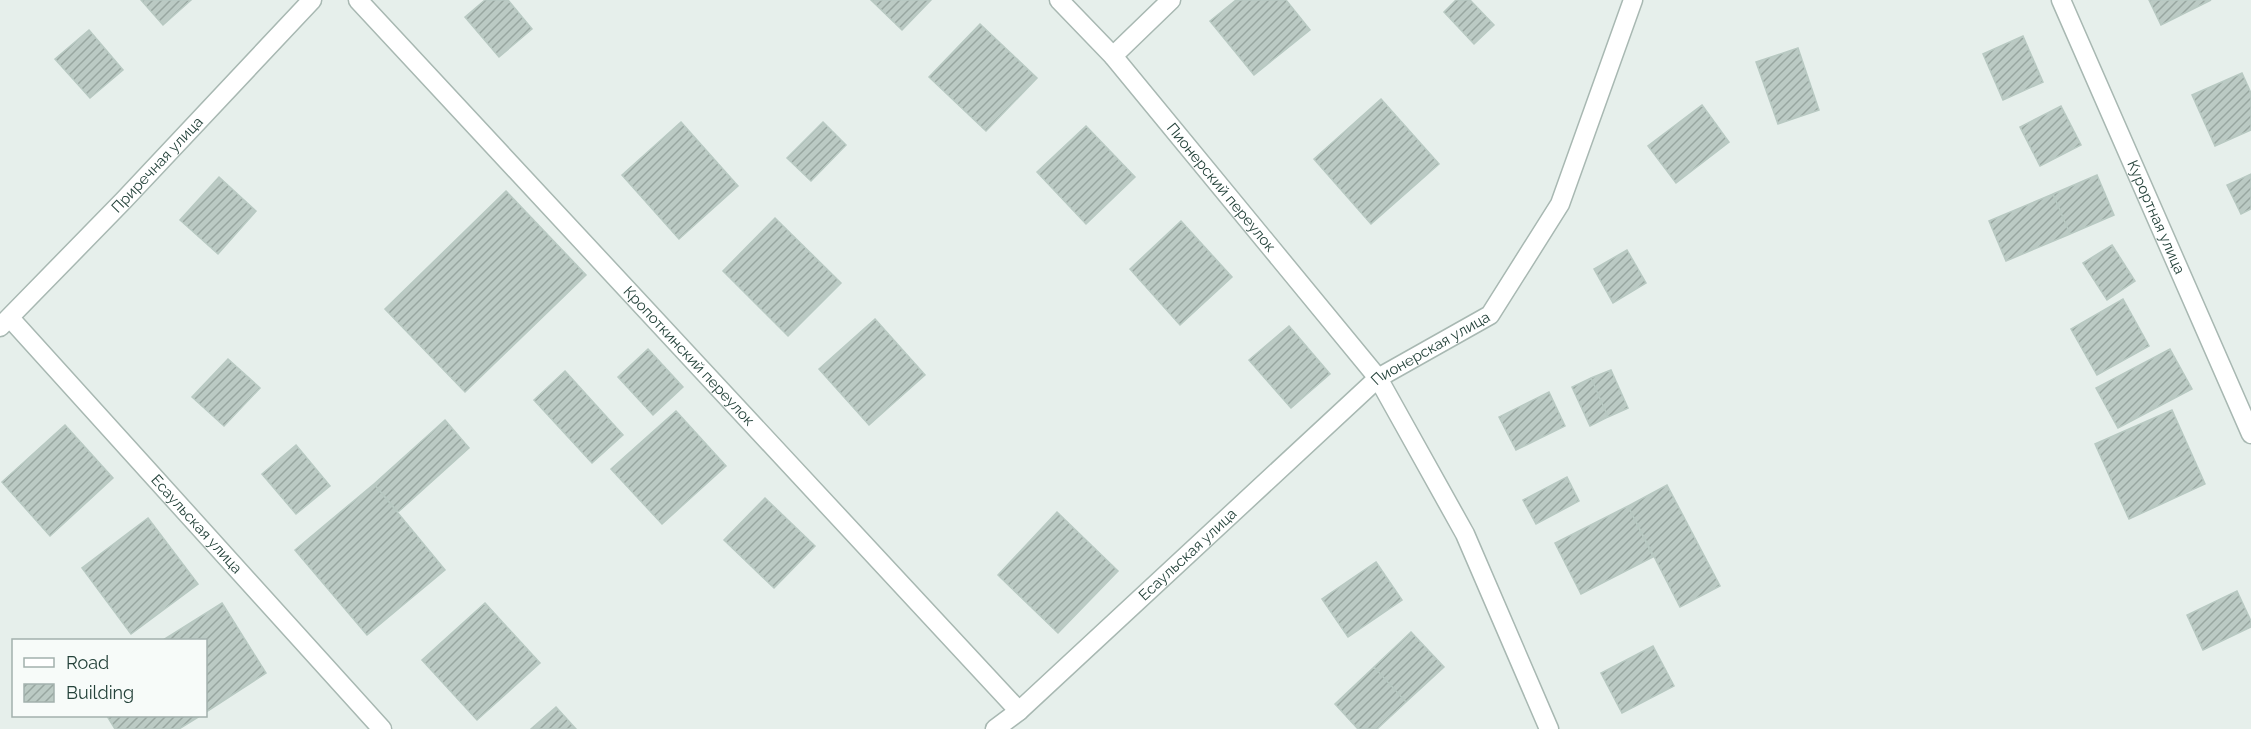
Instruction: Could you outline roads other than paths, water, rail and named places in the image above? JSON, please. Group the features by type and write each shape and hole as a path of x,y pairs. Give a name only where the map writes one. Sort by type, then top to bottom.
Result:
{"street":[{"name":"Приречная улица","path":"5,322 124,200 312,0"},
{"name":"Кропоткинский переулок","path":"358,0 1019,711"},
{"name":"Пионерский переулок","path":"1059,0 1113,56 1377,378"},
{"path":"1113,56 1171,0"},
{"name":"Пионерская улица","path":"1549,729 1465,534 1377,378 1490,315 1560,204 1632,0"},
{"name":"Курортная улица","path":"2061,0 2251,434"},
{"name":"Есаульская улица","path":"5,322 382,729"},
{"name":"Есаульская улица","path":"995,729 1019,711 1377,378"}]}
